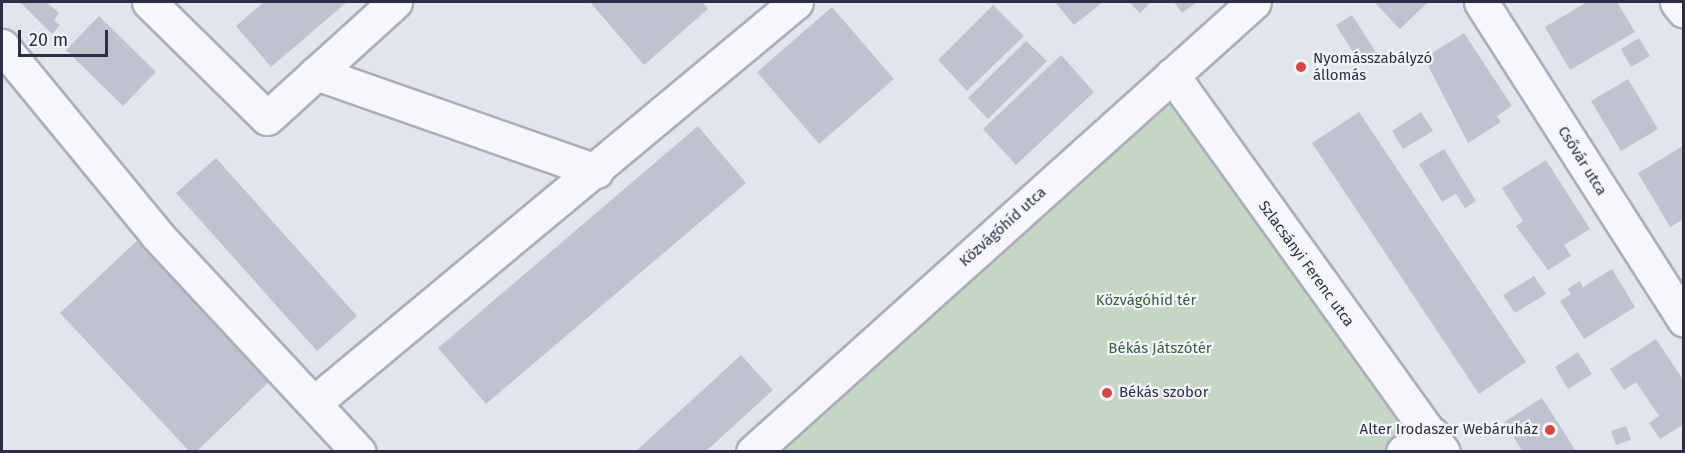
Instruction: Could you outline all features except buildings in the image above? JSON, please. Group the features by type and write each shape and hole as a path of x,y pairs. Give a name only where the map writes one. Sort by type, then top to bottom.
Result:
{"street":[{"path":"149,2 267,118 395,2"},
{"path":"314,403 596,171 796,2"},
{"name":"Közvágóhíd utca","path":"753,452 1254,2"},
{"name":"Csővár utca","path":"1481,2 1683,320"},
{"path":"1677,2 1683,11"},
{"path":"2,46 157,235 359,452"},
{"path":"315,73 596,171"},
{"name":"Szlacsányi Ferenc utca","path":"1172,75 1437,443"},
{"path":"1403,452 1437,443"}],"green space":[{"name":"Közvágóhíd tér","path":"1172,75 1414,411 1403,452 753,452"}],"place":[{"name":"Nyomásszabályzó állomás","path":"1301,67"},
{"name":"Békás szobor","path":"1107,393"},
{"name":"Alter Irodaszer Webáruház","path":"1550,430"}],"park label":[{"name":"Békás Játszótér","path":"1160,349"}]}
